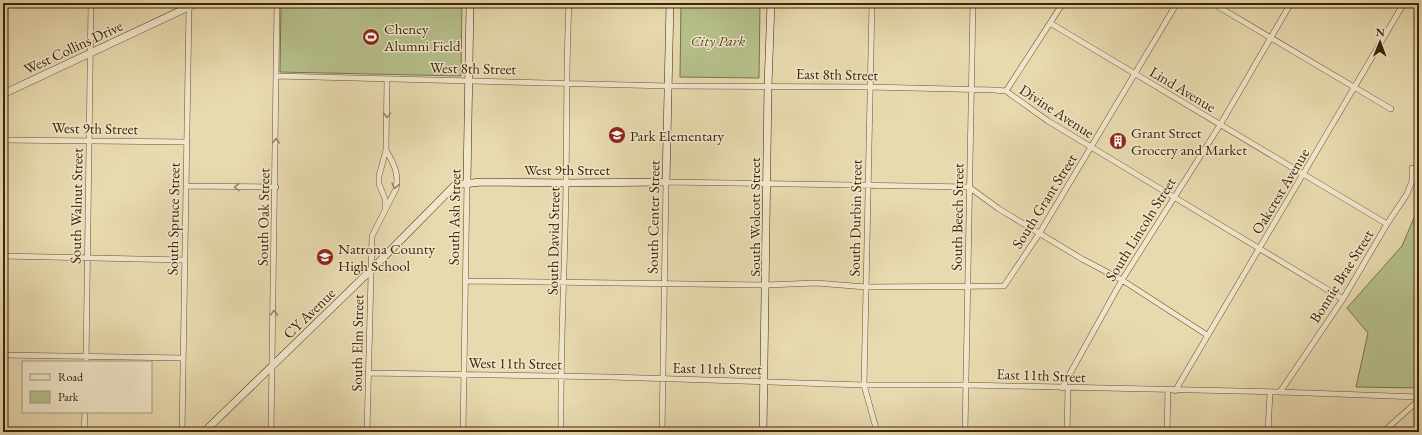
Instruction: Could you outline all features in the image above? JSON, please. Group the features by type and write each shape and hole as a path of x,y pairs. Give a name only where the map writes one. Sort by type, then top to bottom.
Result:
{"main road":[{"name":"West Collins Drive","path":"3,94 197,3"},
{"name":"South Ash Street","path":"467,182 470,3"},
{"name":"South Center Street","path":"666,182 670,3"},
{"name":"South Wolcott Street","path":"763,432 768,86 771,3"},
{"name":"West 9th Street","path":"467,182 666,182"},
{"name":"CY Avenue","path":"204,432 370,271 455,185 467,182"}],"street":[{"name":"South Walnut Street","path":"86,359 91,3"},
{"name":"South Oak Street","path":"271,432 276,187 277,3"},
{"name":"South David Street","path":"561,432 560,376 564,281 566,82 569,3"},
{"name":"South Durbin Street","path":"872,3 864,385 877,432"},
{"name":"South Beech Street","path":"965,432 970,89 973,3"},
{"path":"1006,91 1063,3"},
{"name":"South Grant Street","path":"968,285 1004,286 1039,234 1178,3"},
{"path":"1212,3 1391,109"},
{"name":"South Lincoln Street","path":"1062,388 1122,280 1220,125 1291,3"},
{"name":"Oakcrest Avenue","path":"1175,390 1355,89 1404,3"},
{"name":"South Spruce Street","path":"182,432 189,7"},
{"name":"Lind Avenue","path":"1050,23 1387,224"},
{"name":"West 8th Street","path":"276,76 566,82 668,86"},
{"path":"385,210 385,199 379,184 379,176 386,150 387,79"},
{"name":"East 8th Street","path":"668,86 870,86 1006,91"},
{"name":"Divine Avenue","path":"1006,91 1048,121 1343,299"},
{"name":"West 9th Street","path":"3,140 187,142"},
{"name":"South Elm Street","path":"367,432 372,236 397,183 396,166 386,150"},
{"name":"Bonnie Brae Street","path":"1280,392 1343,299 1387,224 1407,194 1412,181 1412,168"},
{"name":"South Ash Street","path":"463,432 467,182"},
{"path":"666,182 969,187 999,209 1039,234 1122,280 1207,335"},
{"name":"South Center Street","path":"662,432 666,182"},
{"path":"186,186 276,187"},
{"path":"3,256 184,260"},
{"path":"466,281 564,281 766,285 816,283 866,287 968,285"},
{"path":"3,355 86,359 183,358"},
{"name":"West 11th Street","path":"368,373 662,379"},
{"name":"East 11th Street","path":"662,379 763,380 864,385 966,385 1280,392 1419,397"},
{"path":"1068,388 1068,432"},
{"path":"1167,432 1168,390"},
{"path":"1268,432 1270,392"},
{"path":"1383,432 1419,400"},
{"path":"84,432 85,413"}],"green space":[{"name":"Cheney Alumni Field","path":"281,3 462,3 461,76 280,72"},
{"name":"City Park","path":"681,3 760,3 759,78 680,77"},
{"path":"1419,206 1419,388 1356,387 1368,333 1347,308 1402,246"}],"place":[{"name":"Cheney Alumni Field","path":"371,37"},
{"name":"Park Elementary","path":"617,135"},
{"name":"Grant Street Grocery and Market","path":"1118,141"},
{"name":"Natrona County High School","path":"325,257"}]}
